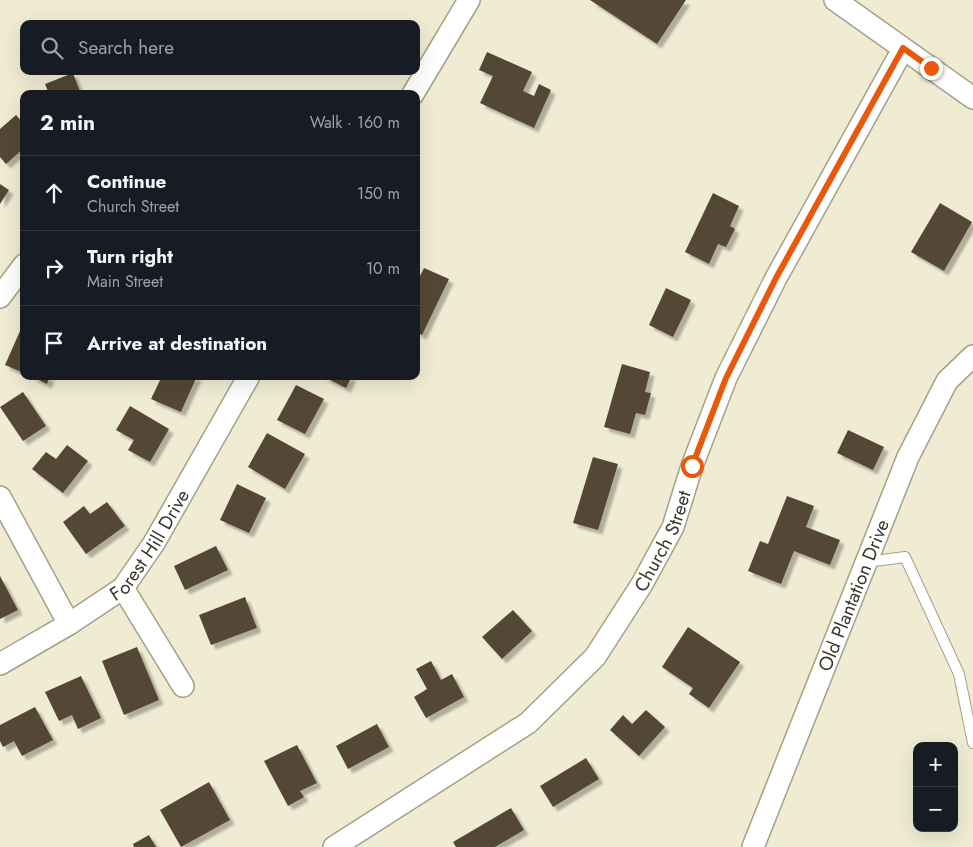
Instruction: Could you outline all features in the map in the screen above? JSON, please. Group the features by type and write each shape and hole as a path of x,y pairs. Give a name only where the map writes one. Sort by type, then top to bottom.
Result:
{"street":[{"path":"415,90 469,0"},
{"path":"835,0 973,98"},
{"name":"Church Street","path":"335,847 528,724 596,657 642,584 673,527 692,466 726,378 776,278 903,48"},
{"path":"0,297 20,270"},
{"name":"Old Plantation Drive","path":"753,847 908,457 946,381 973,356"},
{"name":"Forest Hill Drive","path":"0,664 69,624 124,588 154,543 247,380"},
{"path":"0,497 69,624"},
{"path":"124,588 184,686"}],"lane":[{"path":"867,562 905,557 959,674 973,743"}],"building":[{"path":"590,0 686,0 657,44"},
{"path":"487,52 532,72 523,91 534,96 539,84 551,90 534,128 480,103 493,76 479,70"},
{"path":"68,75 74,75 79,90 47,90 45,84"},
{"path":"16,115 20,120 20,152 6,164 0,157 0,129"},
{"path":"0,184 9,190 0,204"},
{"path":"713,193 739,206 730,226 735,229 726,247 718,244 709,264 685,252"},
{"path":"940,203 972,222 944,271 911,252"},
{"path":"424,268 449,279 422,335 420,334 420,276"},
{"path":"666,288 691,300 673,337 649,325"},
{"path":"20,331 20,371 5,365"},
{"path":"622,364 650,372 645,392 651,393 645,415 636,413 630,434 604,427"},
{"path":"38,380 48,380 47,384"},
{"path":"160,380 195,380 181,412 151,399"},
{"path":"330,380 350,380 346,388"},
{"path":"296,385 324,399 305,434 277,420"},
{"path":"23,392 46,426 23,441 0,407"},
{"path":"130,406 169,429 150,462 128,450 134,440 116,430"},
{"path":"848,430 884,447 873,470 837,453"},
{"path":"267,433 305,454 285,489 248,467"},
{"path":"67,445 88,461 63,493 32,469 46,452 56,459"},
{"path":"593,457 618,464 598,530 573,523"},
{"path":"237,484 266,498 249,533 220,520"},
{"path":"787,496 814,506 806,527 840,540 830,565 794,551 781,584 748,571 760,541 768,544"},
{"path":"107,502 125,526 86,554 63,522 84,506 90,514"},
{"path":"216,546 228,570 185,590 174,566"},
{"path":"0,576 18,610 0,619"},
{"path":"245,597 257,628 211,645 199,615"},
{"path":"513,610 532,631 502,659 482,637"},
{"path":"688,627 740,662 709,708 689,694 693,688 662,667"},
{"path":"137,647 159,700 124,715 102,661"},
{"path":"431,661 441,680 452,674 464,697 426,718 414,697 427,689 416,669"},
{"path":"81,676 101,718 78,729 72,715 59,721 45,692"},
{"path":"35,707 53,740 22,756 14,741 3,747 0,741 0,725"},
{"path":"646,710 665,727 639,756 610,730 623,715 632,724"},
{"path":"377,724 389,747 348,769 336,746"},
{"path":"297,745 317,783 300,791 304,797 288,806 264,761"},
{"path":"586,758 599,779 553,807 540,786"},
{"path":"209,782 230,820 181,847 160,810"},
{"path":"511,808 524,830 495,847 456,847 453,842"},
{"path":"149,835 156,847 134,847 133,844"}],"route":[{"path":"692,466 726,378 776,278 903,48 931,68"}]}
